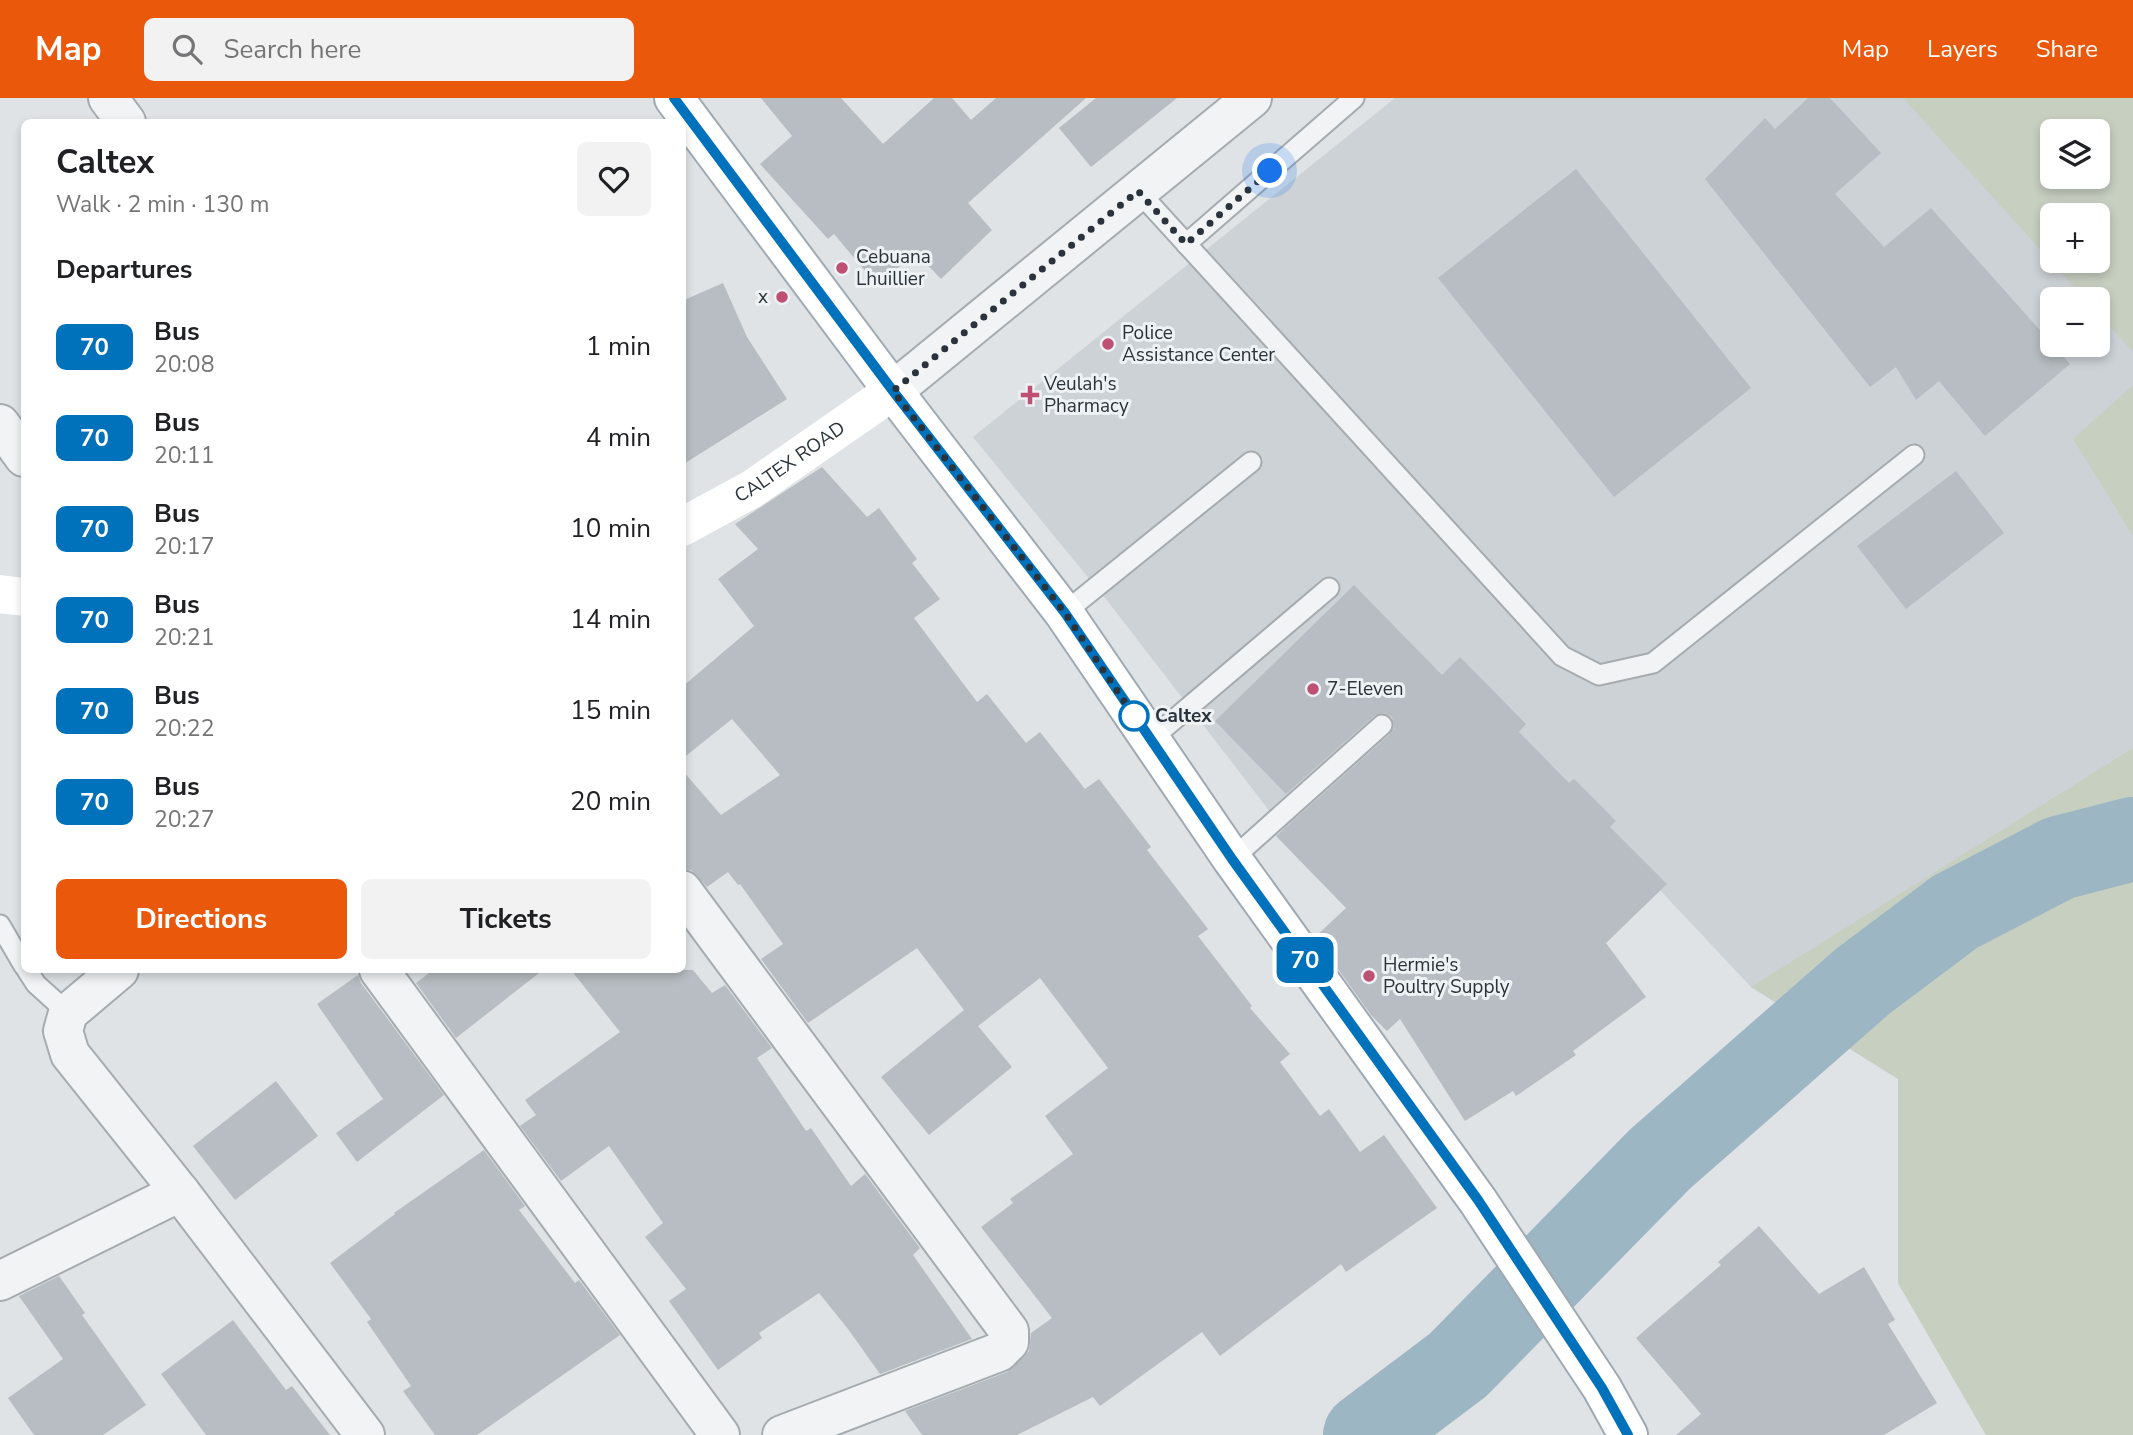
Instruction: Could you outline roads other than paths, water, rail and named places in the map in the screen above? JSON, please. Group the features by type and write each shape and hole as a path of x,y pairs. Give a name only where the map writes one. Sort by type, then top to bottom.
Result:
{"main road":[{"path":"674,98 893,391 1065,613 1232,859 1478,1200 1602,1388 1628,1435"},
{"name":"CALTEX ROAD","path":"686,525 752,489 893,391"},
{"path":"0,594 21,597"}],"street":[{"path":"108,98 123,119"},
{"path":"893,391 1252,98"},
{"path":"0,424 21,453"},
{"path":"686,895 1009,1331 1009,1342 999,1352 782,1435"},
{"path":"115,973 68,1013 63,1031 70,1054 180,1192 365,1435"},
{"path":"381,973 720,1435"},
{"path":"0,1281 180,1192"}],"lane":[{"path":"1186,244 1354,98"},
{"path":"1138,191 1562,656 1600,675 1653,663 1914,455"},
{"path":"1065,613 1251,462"},
{"path":"1150,740 1329,588"},
{"path":"1232,859 1382,725"},
{"path":"0,925 21,960"},
{"path":"29,973 36,984 68,1013"}],"waterway":[{"path":"1365,1435 1458,1365 1660,1159 1863,981 1955,912 2059,858 2133,839"}],"place":[{"name":"Cebuana Lhuillier","path":"842,268"},
{"name":"x","path":"782,297"},
{"name":"Police Assistance Center","path":"1108,344"},
{"name":"Veulah's Pharmacy","path":"1030,395"},
{"name":"7-Eleven","path":"1313,689"},
{"name":"Caltex","path":"1134,716"},
{"name":"Hermie's Poultry Supply","path":"1369,976"}]}
